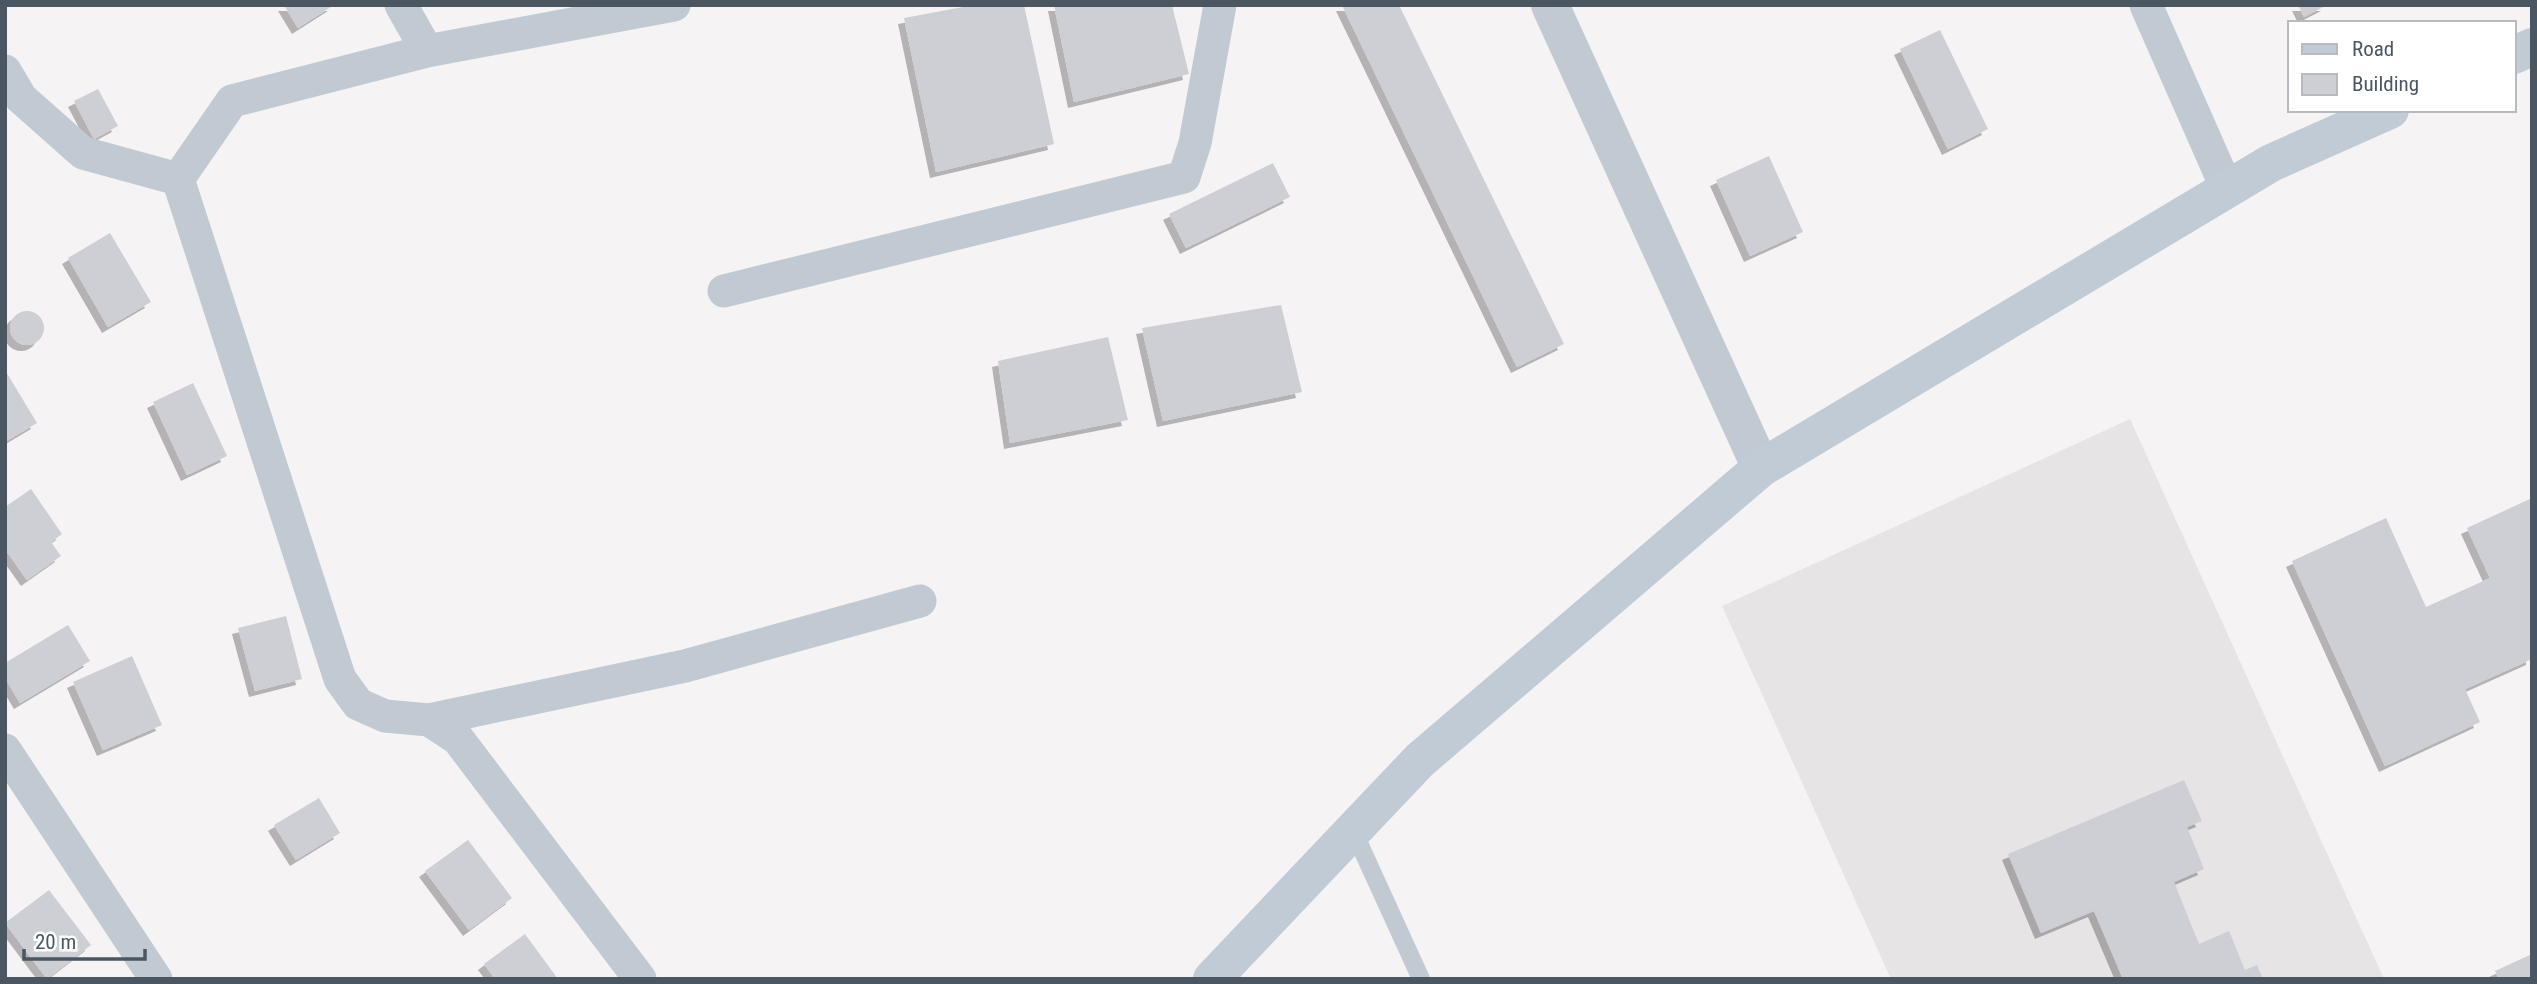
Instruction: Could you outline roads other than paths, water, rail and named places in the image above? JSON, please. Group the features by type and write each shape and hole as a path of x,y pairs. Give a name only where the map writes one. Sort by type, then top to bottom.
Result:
{"main road":[{"path":"2516,54 2532,47"},
{"path":"1212,979 1420,760 1761,468 2272,163 2386,112"}],"street":[{"path":"401,5 428,51"},
{"path":"178,179 232,101 428,51 674,5"},
{"path":"724,291 1184,177 1195,143 1220,5"},
{"path":"1550,5 1761,468"},
{"path":"2146,5 2227,189"},
{"path":"5,71 22,98 83,153 178,179"},
{"path":"178,179 340,679 358,704 385,716 429,720 685,666 920,601"},
{"path":"429,720 458,739 640,979"},
{"path":"5,750 156,979"}],"lane":[{"path":"1353,830 1421,979"}]}
